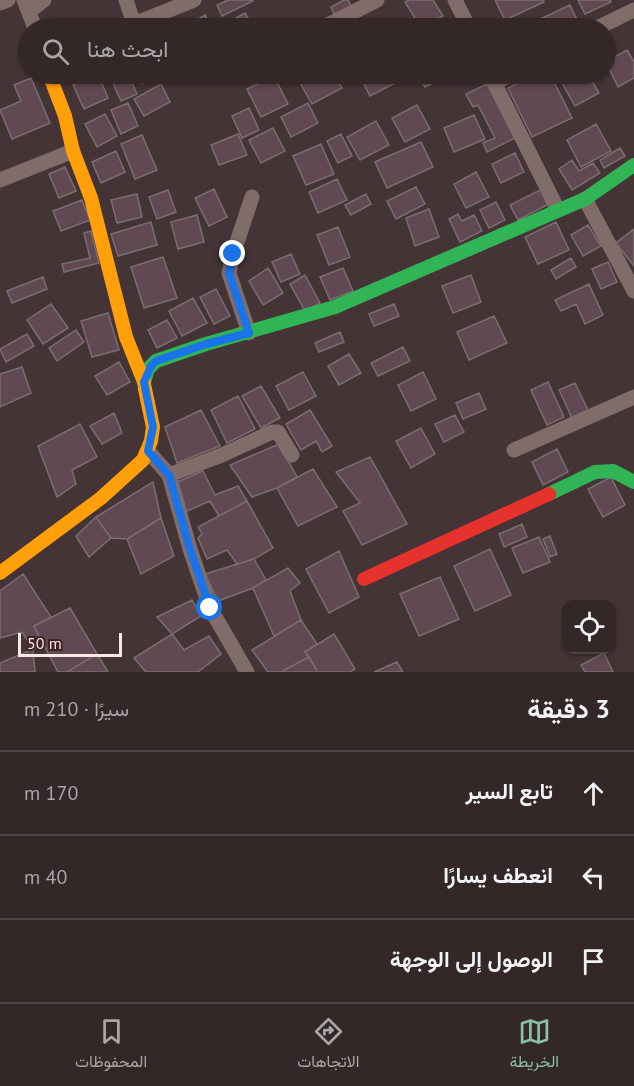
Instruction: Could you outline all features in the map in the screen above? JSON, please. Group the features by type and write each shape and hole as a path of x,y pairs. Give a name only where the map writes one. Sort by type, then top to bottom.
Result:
{"street":[{"path":"0,3 8,0"},
{"path":"26,6 44,0"},
{"path":"126,0 128,18"},
{"path":"149,18 194,0"},
{"path":"342,18 377,0"},
{"path":"455,0 464,18"},
{"path":"616,19 634,10"},
{"path":"0,573 101,498 137,467 148,451 153,427 144,382 126,337 91,198 73,151 65,116 53,84"},
{"path":"495,84 558,210"},
{"path":"0,180 73,151"},
{"path":"144,382 148,369 156,361 206,344 335,307 585,199 634,165"},
{"path":"249,333 229,273 252,197"},
{"path":"585,199 634,291"},
{"path":"514,450 634,397"},
{"path":"169,475 222,455 272,432 278,432 292,455"},
{"path":"148,451 169,475 210,608 247,672"},
{"path":"364,579 596,471 613,471 634,482"}],"building":[{"path":"228,0 253,1 222,16 217,5"},
{"path":"348,0 352,8 335,16 331,7"},
{"path":"433,0 443,16 415,18 405,2"},
{"path":"495,0 543,0 544,2 509,18 504,18"},
{"path":"578,0 610,0 611,2 585,14"},
{"path":"570,5 576,18 542,18"},
{"path":"245,13 248,18 236,18"},
{"path":"627,50 634,62 634,78 618,87 616,83 616,56"},
{"path":"34,84 50,123 12,139 0,110 21,101 14,85"},
{"path":"102,84 108,98 84,109 73,85"},
{"path":"113,84 132,84 137,94 121,101"},
{"path":"161,84 170,102 144,116 134,99"},
{"path":"257,84 278,84 288,104 261,117 247,89"},
{"path":"301,84 340,84 342,88 312,104"},
{"path":"364,84 393,84 370,96"},
{"path":"487,84 515,138 487,152 483,143 495,138 478,105 473,107 466,94"},
{"path":"517,84 555,84 572,118 532,137 508,88"},
{"path":"563,84 594,84 599,93 575,106"},
{"path":"128,103 138,126 121,134 111,110"},
{"path":"308,103 318,123 291,137 281,117"},
{"path":"417,105 430,129 405,142 392,118"},
{"path":"249,108 259,130 242,138 232,116"},
{"path":"105,114 117,136 97,147 85,124"},
{"path":"474,115 485,139 454,152 444,128"},
{"path":"376,121 389,145 360,160 347,137"},
{"path":"596,124 611,151 581,167 567,140"},
{"path":"273,128 285,151 261,163 249,140"},
{"path":"238,134 247,155 219,165 211,145"},
{"path":"341,134 352,156 338,163 327,141"},
{"path":"142,135 157,170 135,179 121,144"},
{"path":"421,142 433,167 387,188 375,162"},
{"path":"321,144 334,174 306,185 293,156"},
{"path":"620,148 625,156 604,168 600,160"},
{"path":"116,151 125,172 101,183 92,162"},
{"path":"515,153 524,172 501,183 492,164"},
{"path":"572,160 579,171 593,163 600,173 572,190 559,169"},
{"path":"65,167 76,191 59,198 49,174"},
{"path":"476,172 489,197 466,208 454,184"},
{"path":"337,179 347,200 318,213 309,192"},
{"path":"416,187 425,204 396,219 387,201"},
{"path":"214,189 227,217 209,226 195,198"},
{"path":"542,189 549,204 518,220 510,205"},
{"path":"168,190 176,212 157,219 149,197"},
{"path":"137,194 142,217 117,223 111,200"},
{"path":"366,194 371,204 351,215 345,205"},
{"path":"82,200 90,220 61,231 53,211"},
{"path":"496,202 505,220 489,228 480,210"},
{"path":"429,209 439,237 415,246 406,218"},
{"path":"458,214 462,221 474,215 482,231 460,242 449,219"},
{"path":"197,215 204,242 178,249 171,222"},
{"path":"151,222 157,245 118,256 111,234"},
{"path":"556,222 569,250 538,264 525,237"},
{"path":"588,225 601,246 583,256 571,235"},
{"path":"338,227 350,257 329,265 317,235"},
{"path":"634,229 634,266 616,243"},
{"path":"91,231 99,263 64,272 62,264 90,258 84,233"},
{"path":"291,254 300,274 281,282 272,262"},
{"path":"163,257 177,298 144,308 131,267"},
{"path":"571,258 576,267 556,279 551,270"},
{"path":"608,262 617,282 601,289 592,269"},
{"path":"268,268 283,293 263,305 249,281"},
{"path":"343,268 353,291 330,300 320,277"},
{"path":"305,275 320,303 305,311 290,284"},
{"path":"471,275 481,302 453,313 442,286"},
{"path":"43,277 47,289 12,303 7,291"},
{"path":"589,284 603,315 585,324 576,304 561,311 555,300"},
{"path":"216,289 230,316 214,324 200,297"},
{"path":"193,298 207,323 182,336 169,311"},
{"path":"51,304 68,328 43,344 27,320"},
{"path":"394,304 399,316 374,326 369,314"},
{"path":"108,313 119,350 92,357 81,321"},
{"path":"494,316 507,343 469,360 457,332"},
{"path":"167,320 177,338 157,348 148,330"},
{"path":"76,330 84,342 57,361 49,348"},
{"path":"340,332 344,342 319,352 315,343"},
{"path":"27,334 34,346 6,362 0,349"},
{"path":"403,347 410,361 378,376 371,363"},
{"path":"349,354 361,373 339,385 328,366"},
{"path":"119,362 130,382 107,395 95,376"},
{"path":"22,367 31,393 0,407 0,374"},
{"path":"303,372 316,396 289,410 276,386"},
{"path":"423,372 436,399 411,411 398,385"},
{"path":"548,382 564,417 547,425 531,390"},
{"path":"575,383 588,410 572,418 559,390"},
{"path":"261,386 280,418 261,428 242,396"},
{"path":"479,393 486,409 463,419 456,403"},
{"path":"238,396 255,429 227,443 211,410"},
{"path":"201,410 220,446 177,463 165,427"},
{"path":"310,410 332,446 322,452 316,441 301,450 286,424"},
{"path":"114,413 122,433 102,444 90,426"},
{"path":"455,415 464,432 444,442 435,424"},
{"path":"80,424 97,457 72,470 76,484 57,497 38,446"},
{"path":"421,428 435,454 411,468 396,441"},
{"path":"279,444 297,477 277,488 252,497 230,465"},
{"path":"557,449 568,472 543,485 532,462"},
{"path":"370,457 407,524 362,545 343,511 360,503 336,472"},
{"path":"313,469 337,507 298,526 277,488"},
{"path":"203,471 215,495 238,486 247,501 219,516 210,501 185,512 177,482"},
{"path":"611,477 625,505 603,517 588,489"},
{"path":"153,482 161,518 127,539 111,538 96,517"},
{"path":"247,501 273,548 254,559 237,564 227,550 207,559 198,538 202,534 198,527"},
{"path":"96,517 111,538 89,557 76,536"},
{"path":"161,518 174,556 141,574 127,539"},
{"path":"522,524 527,537 504,547 499,534"},
{"path":"550,536 557,554 550,557 543,539"},
{"path":"539,537 550,562 523,573 512,548"},
{"path":"490,549 511,595 475,611 454,566"},
{"path":"339,551 359,597 329,613 306,569"},
{"path":"254,559 266,580 253,588 218,601 205,574"},
{"path":"288,568 300,583 290,591 301,620 274,636 253,588"},
{"path":"23,574 51,617 34,626 43,645 33,649 22,632 0,638 0,591"},
{"path":"440,577 459,619 419,636 400,594"},
{"path":"192,600 201,616 172,634 157,617"},
{"path":"70,608 97,654 67,672 58,672 34,626"},
{"path":"301,620 317,644 305,652 309,657 281,672 268,672 252,650"},
{"path":"172,634 184,650 209,636 221,654 198,672 146,672 134,658"},
{"path":"334,634 355,669 350,672 318,672 305,652"},
{"path":"33,649 35,672 0,672 0,663"},
{"path":"97,654 108,672 67,672"},
{"path":"604,654 613,672 585,672 581,665"},
{"path":"309,657 318,672 281,672"},
{"path":"397,662 403,672 374,672"}],"traffic: fast":[{"path":"145,389 144,382 148,369 156,361 206,344 335,307 585,199 634,165"},
{"path":"549,494 595,472 613,471 634,482"}],"traffic: slow":[{"path":"53,84 65,116 73,151 91,198 126,337 144,382"},
{"path":"0,573 101,498 143,460 151,441 153,427 145,389"}],"traffic: jam":[{"path":"364,579 549,494"}],"route":[{"path":"210,608 169,475 148,451 153,427 144,382 148,369 156,361 206,344 249,333 229,273 233,254"}]}
